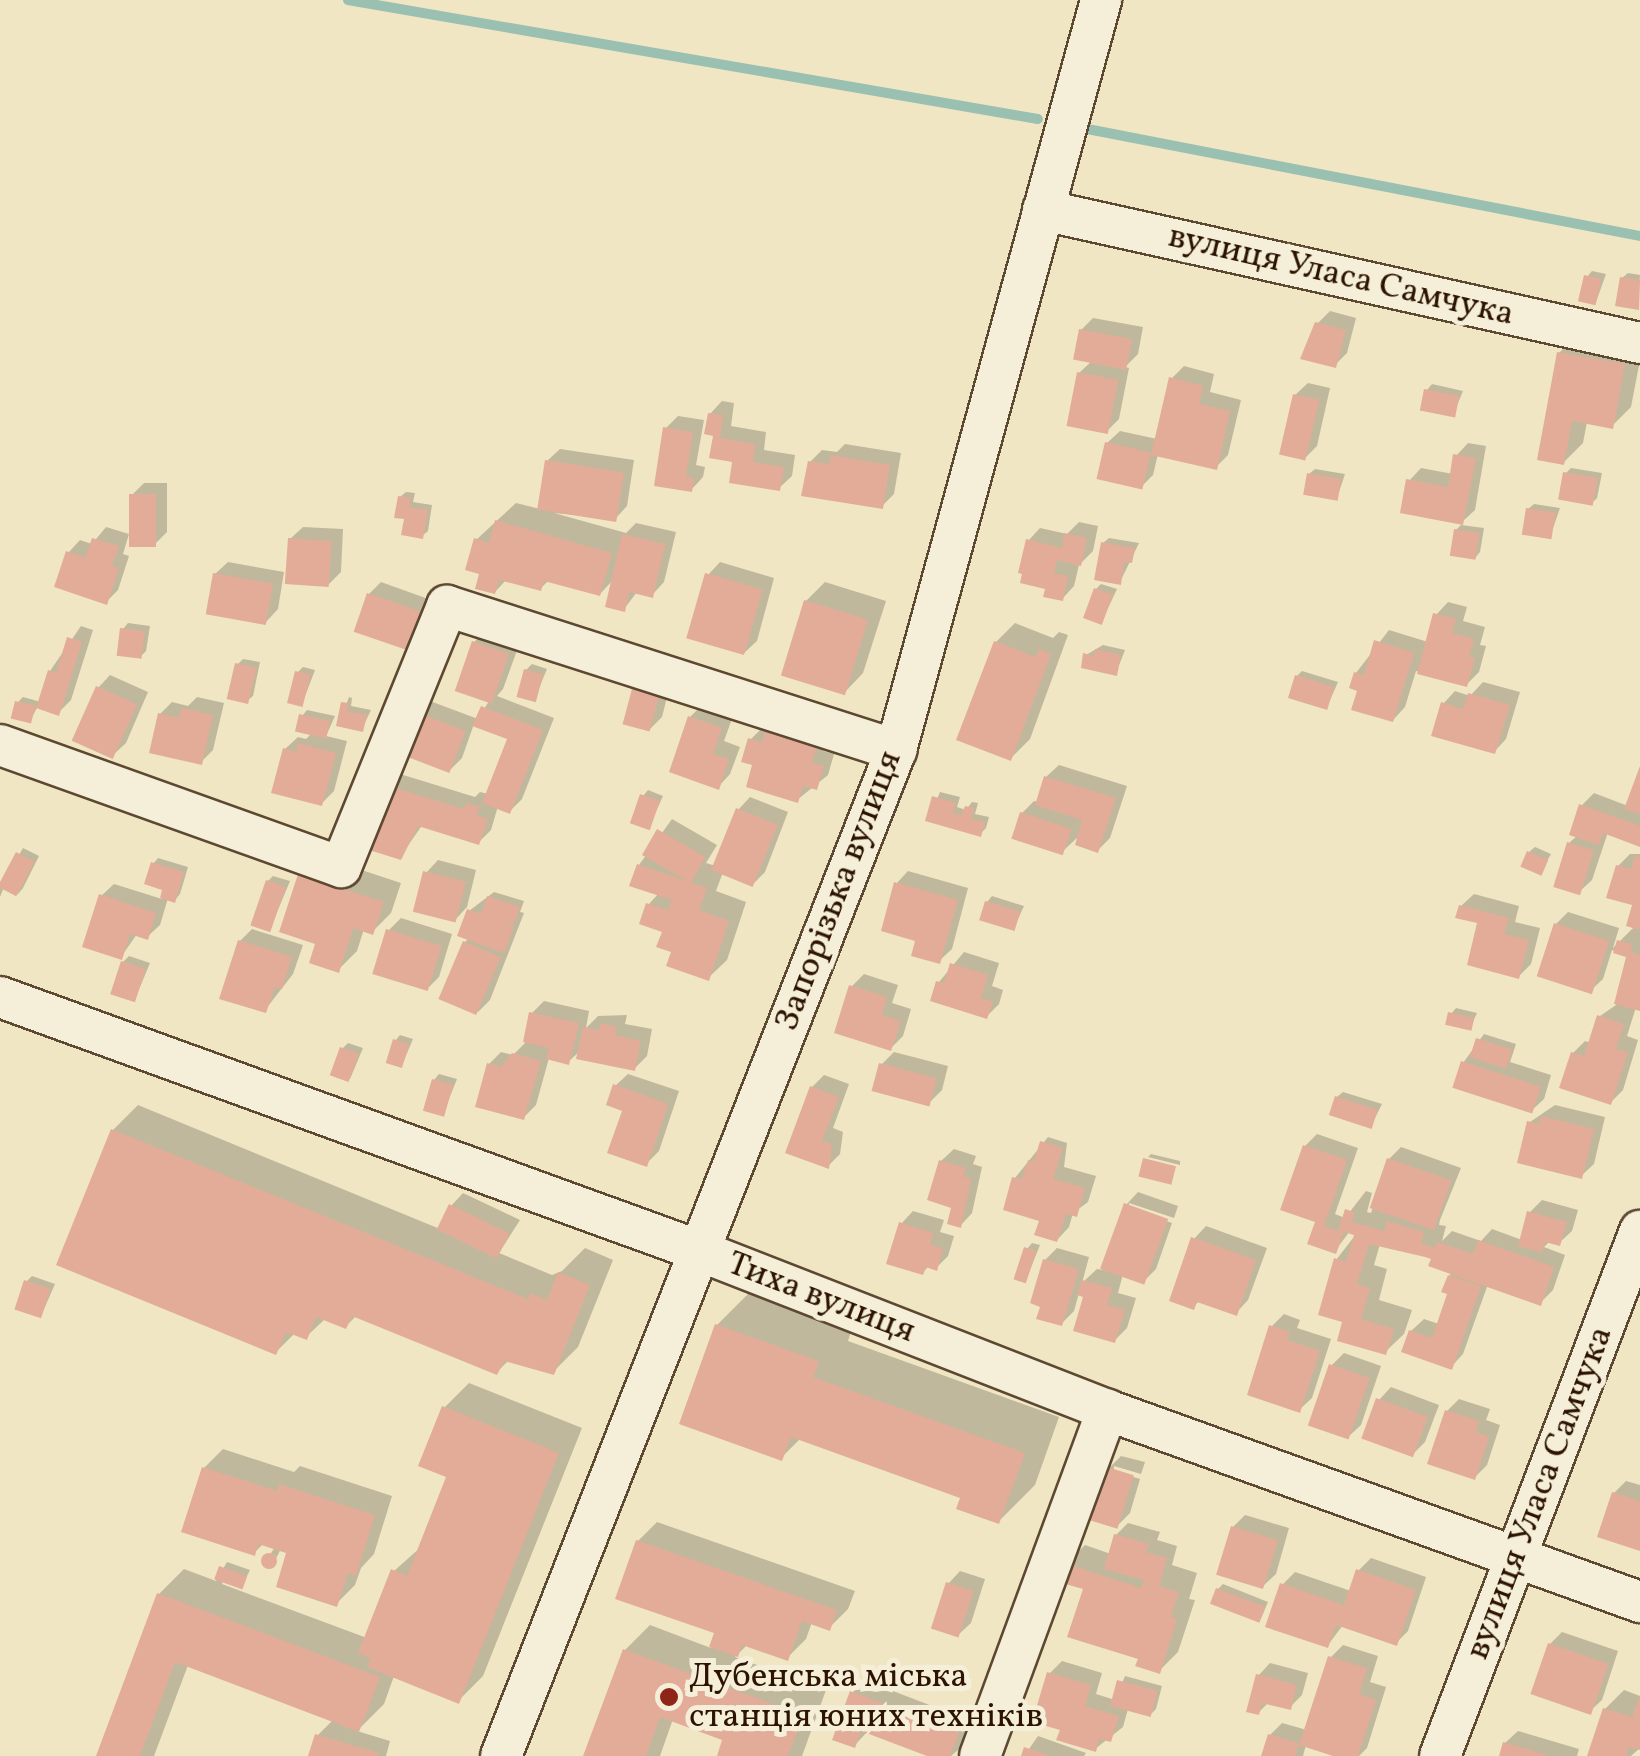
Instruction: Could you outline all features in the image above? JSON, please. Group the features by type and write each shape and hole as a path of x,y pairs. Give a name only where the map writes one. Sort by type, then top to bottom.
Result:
{"street":[{"name":"Запорізька вулиця","path":"501,1756 896,750 1101,0"},
{"name":"вулиця Уласа Самчука","path":"1043,210 1640,343"},
{"path":"0,745 341,866 446,606 896,750"},
{"name":"Тиха вулиця","path":"0,997 697,1250 1108,1410 1640,1602"},
{"name":"вулиця Уласа Самчука","path":"1440,1756 1640,1231"},
{"path":"980,1756 1108,1410"}],"building":[{"path":"1584,275 1602,279 1595,305 1578,301"},
{"path":"1620,277 1640,280 1639,310 1615,306"},
{"path":"1315,322 1346,330 1336,368 1300,359"},
{"path":"1079,329 1132,339 1126,370 1073,359"},
{"path":"1557,352 1625,364 1613,429 1572,421 1564,465 1537,460"},
{"path":"1077,372 1118,380 1108,434 1067,426"},
{"path":"1169,377 1203,386 1199,404 1230,411 1217,470 1151,455"},
{"path":"1424,389 1459,396 1455,417 1420,411"},
{"path":"1293,394 1319,400 1305,460 1279,454"},
{"path":"708,413 723,415 720,438 755,444 753,462 784,467 780,491 729,483 732,462 709,458 713,436 704,434"},
{"path":"663,427 693,432 686,477 694,478 692,492 654,486"},
{"path":"1105,442 1151,453 1142,490 1096,479"},
{"path":"1453,454 1476,458 1463,525 1400,513 1406,479 1448,487"},
{"path":"831,455 890,465 883,509 801,496 808,461 829,464"},
{"path":"545,460 624,473 616,522 537,509"},
{"path":"1563,472 1597,478 1593,506 1558,500"},
{"path":"1307,473 1341,479 1338,501 1303,495"},
{"path":"129,494 156,494 156,547 129,547"},
{"path":"398,496 411,498 409,507 428,510 423,539 401,535 404,519 394,518"},
{"path":"1526,508 1556,513 1551,539 1522,535"},
{"path":"495,520 612,553 600,596 544,581 541,591 499,580 495,594 475,589 479,574 465,570 474,538 489,543"},
{"path":"1454,529 1480,533 1475,560 1450,556"},
{"path":"1064,533 1087,538 1081,566 1057,560 1054,573 1068,576 1063,601 1043,597 1045,589 1020,583 1022,574 1018,573 1026,539 1062,548"},
{"path":"622,534 665,544 653,598 629,592 625,612 605,607"},
{"path":"92,538 119,546 112,566 119,568 107,605 54,587 66,551 85,558"},
{"path":"288,538 332,541 329,587 285,584"},
{"path":"1101,542 1135,548 1132,563 1124,562 1121,585 1094,580"},
{"path":"213,573 273,584 266,625 206,614"},
{"path":"705,573 763,590 744,655 686,638"},
{"path":"1094,588 1113,595 1102,625 1083,618"},
{"path":"367,593 421,612 408,650 354,632"},
{"path":"804,600 868,620 845,695 781,676"},
{"path":"1433,613 1456,619 1452,633 1474,639 1469,657 1475,658 1467,687 1417,674"},
{"path":"120,628 145,631 141,659 117,656"},
{"path":"67,637 82,642 59,716 36,708 48,670 56,673"},
{"path":"1374,640 1414,653 1393,722 1351,710 1357,691 1349,688 1354,672 1364,675"},
{"path":"472,641 509,654 492,704 455,691"},
{"path":"994,641 1036,657 1038,649 1051,654 1011,761 956,740"},
{"path":"1095,649 1121,655 1117,676 1081,668 1083,653 1094,656"},
{"path":"235,663 256,668 248,704 227,699"},
{"path":"524,669 543,674 536,702 516,697"},
{"path":"295,671 311,675 303,707 287,703"},
{"path":"636,674 663,681 650,731 623,724"},
{"path":"1295,675 1334,687 1327,710 1288,698"},
{"path":"96,686 137,704 113,759 72,741"},
{"path":"1468,693 1510,705 1495,754 1431,736 1441,702 1463,709"},
{"path":"15,701 35,706 31,724 11,718"},
{"path":"341,702 349,703 347,711 367,715 363,732 336,726"},
{"path":"481,706 543,730 510,814 482,803 507,739 472,726"},
{"path":"182,708 213,715 202,765 149,753 158,713 179,718"},
{"path":"416,712 465,731 449,773 400,754"},
{"path":"299,714 330,721 326,739 295,732"},
{"path":"688,716 722,728 713,754 729,759 719,790 669,772"},
{"path":"769,721 820,737 812,763 824,766 817,790 803,786 798,803 746,787 752,765 741,762 748,738 762,742"},
{"path":"298,743 336,753 322,806 271,793 283,748 296,752"},
{"path":"1640,766 1640,814 1624,809"},
{"path":"1044,776 1116,798 1098,853 1075,845 1082,820 1035,805"},
{"path":"386,785 464,809 466,803 480,807 477,815 488,819 479,845 418,826 401,860 366,849"},
{"path":"640,794 660,801 650,830 630,823"},
{"path":"932,796 956,803 953,813 962,815 965,806 974,808 971,819 985,822 981,837 925,821"},
{"path":"1579,804 1640,826 1640,847 1603,833 1599,845 1569,835"},
{"path":"736,808 778,825 753,887 711,870"},
{"path":"1020,812 1071,829 1063,855 1011,839"},
{"path":"657,829 705,857 690,883 642,855"},
{"path":"1567,842 1594,850 1580,895 1553,887"},
{"path":"1527,851 1548,860 1542,876 1520,867"},
{"path":"16,852 35,862 16,896 0,888"},
{"path":"1635,855 1640,857 1640,930 1626,926 1632,905 1606,898 1616,865 1631,869"},
{"path":"151,862 184,872 175,903 160,898 162,890 144,884"},
{"path":"637,864 707,888 699,910 729,921 709,981 666,966 671,952 656,947 662,932 639,924 646,903 668,910 672,900 629,886"},
{"path":"423,871 466,882 456,922 413,912"},
{"path":"298,874 384,902 373,935 353,928 339,973 309,963 315,944 279,932"},
{"path":"266,880 286,887 270,932 250,925"},
{"path":"894,882 958,900 940,964 911,956 915,941 881,931"},
{"path":"99,894 156,913 148,940 130,934 122,960 82,947"},
{"path":"487,896 520,907 514,924 504,921 514,926 504,953 457,936 467,909 481,914"},
{"path":"985,901 1020,912 1015,931 979,920"},
{"path":"1459,905 1509,918 1504,934 1529,940 1519,979 1467,965 1477,923 1455,918"},
{"path":"1554,923 1609,941 1592,994 1537,976"},
{"path":"386,929 441,946 428,991 372,974"},
{"path":"238,940 292,957 282,989 275,987 266,1013 219,999"},
{"path":"1617,940 1632,944 1631,952 1640,955 1640,1011 1614,1004 1626,957 1613,953"},
{"path":"463,941 501,957 476,1015 438,999"},
{"path":"121,961 146,969 135,1002 110,994"},
{"path":"950,963 988,975 981,998 993,1002 987,1019 930,1001 936,981 944,983"},
{"path":"849,985 887,997 882,1015 901,1021 891,1051 834,1033"},
{"path":"529,1012 579,1023 569,1065 546,1059 549,1048 523,1042"},
{"path":"1448,1012 1474,1018 1471,1031 1445,1025"},
{"path":"1597,1015 1624,1024 1616,1049 1628,1052 1611,1105 1559,1088 1571,1052 1584,1056"},
{"path":"601,1023 617,1027 615,1035 641,1041 635,1071 576,1059 583,1027 599,1030"},
{"path":"1476,1038 1512,1050 1506,1069 1470,1057"},
{"path":"393,1039 409,1044 402,1068 386,1063"},
{"path":"340,1047 359,1054 349,1082 330,1075"},
{"path":"512,1053 541,1061 524,1120 475,1107 487,1063 501,1067"},
{"path":"1461,1061 1541,1087 1532,1114 1452,1088"},
{"path":"879,1063 937,1079 929,1107 871,1091"},
{"path":"432,1079 453,1085 444,1117 423,1111"},
{"path":"613,1084 668,1104 647,1167 607,1153 622,1111 606,1105"},
{"path":"810,1086 839,1097 822,1141 832,1144 829,1169 785,1153"},
{"path":"1335,1096 1378,1110 1372,1129 1329,1115"},
{"path":"1541,1116 1594,1129 1582,1179 1517,1163 1527,1121 1539,1124"},
{"path":"111,1129 528,1299 530,1293 547,1300 558,1272 590,1285 554,1375 504,1361 497,1375 352,1316 346,1329 316,1317 307,1340 286,1332 276,1355 56,1265"},
{"path":"1040,1141 1063,1148 1053,1179 1085,1188 1077,1217 1066,1214 1057,1242 1034,1235 1039,1221 1003,1210 1012,1177 1022,1179 1028,1160 1034,1162"},
{"path":"1303,1145 1347,1160 1324,1226 1338,1231 1345,1209 1354,1212 1352,1222 1384,1231 1387,1221 1424,1232 1421,1243 1435,1248 1437,1242 1473,1254 1478,1240 1554,1267 1541,1306 1428,1266 1431,1259 1369,1244 1357,1284 1370,1288 1361,1319 1394,1329 1386,1355 1337,1341 1342,1322 1318,1315 1334,1258 1346,1262 1354,1235 1344,1232 1336,1254 1307,1244 1315,1222 1280,1210"},
{"path":"1143,1158 1176,1166 1171,1185 1138,1176"},
{"path":"1387,1158 1451,1180 1434,1230 1370,1208"},
{"path":"939,1160 966,1168 963,1176 971,1179 961,1228 947,1224 951,1208 927,1200"},
{"path":"1124,1203 1168,1219 1144,1285 1100,1269"},
{"path":"449,1204 509,1233 497,1259 437,1229"},
{"path":"1527,1211 1567,1222 1560,1246 1545,1242 1542,1252 1518,1246"},
{"path":"899,1222 933,1233 930,1244 943,1249 937,1271 926,1267 923,1275 886,1264"},
{"path":"1191,1237 1256,1260 1237,1316 1197,1302 1194,1310 1169,1301"},
{"path":"1024,1247 1036,1251 1026,1283 1013,1279"},
{"path":"1043,1259 1079,1269 1062,1326 1036,1319 1040,1307 1030,1303"},
{"path":"1448,1275 1481,1286 1452,1370 1401,1352 1409,1330 1432,1338 1447,1294 1441,1292"},
{"path":"24,1280 51,1289 41,1318 14,1309"},
{"path":"1082,1280 1112,1288 1107,1305 1125,1310 1115,1343 1073,1331 1083,1297 1077,1295"},
{"path":"715,1324 819,1361 813,1377 1025,1453 999,1524 956,1509 960,1498 791,1437 782,1461 679,1424"},
{"path":"1269,1325 1290,1332 1287,1340 1320,1351 1300,1413 1247,1395"},
{"path":"1329,1364 1370,1378 1348,1439 1308,1425"},
{"path":"1376,1398 1428,1417 1413,1457 1361,1438"},
{"path":"442,1406 559,1453 459,1704 367,1667 371,1658 358,1653 391,1569 407,1576 446,1477 418,1466"},
{"path":"1445,1410 1479,1421 1476,1432 1489,1437 1475,1480 1427,1464"},
{"path":"202,1467 277,1491 279,1484 375,1515 356,1576 348,1573 337,1607 276,1587 286,1553 258,1544 255,1556 181,1532"},
{"path":"1107,1467 1134,1475 1117,1529 1091,1521"},
{"path":"1612,1492 1640,1501 1640,1551 1597,1537"},
{"path":"1231,1526 1278,1540 1263,1589 1216,1575"},
{"path":"1114,1534 1149,1544 1146,1552 1167,1558 1159,1586 1179,1592 1171,1617 1177,1619 1160,1674 1135,1666 1138,1659 1067,1637 1083,1589 1058,1582 1064,1563 1141,1588 1144,1580 1104,1569"},
{"path":"636,1540 837,1610 830,1631 802,1621 788,1661 742,1645 738,1657 709,1647 714,1633 615,1599"},
{"path":"269,1553 277,1561 269,1569 261,1561"},
{"path":"219,1566 247,1576 242,1589 214,1579"},
{"path":"1356,1569 1416,1590 1397,1646 1336,1625 1328,1648 1265,1627 1280,1583 1344,1605"},
{"path":"946,1582 974,1591 958,1638 931,1629"},
{"path":"1216,1588 1265,1607 1259,1623 1210,1604"},
{"path":"157,1593 380,1677 359,1732 175,1662 140,1756 96,1756"},
{"path":"1548,1643 1609,1664 1591,1715 1530,1694"},
{"path":"623,1649 803,1715 788,1756 717,1756 722,1740 660,1717 646,1756 583,1756"},
{"path":"1328,1656 1367,1668 1359,1694 1376,1700 1358,1756 1333,1756 1299,1745"},
{"path":"1047,1672 1091,1685 1085,1706 1119,1716 1111,1742 1099,1739 1096,1752 1056,1740 1060,1730 1032,1722"},
{"path":"1256,1674 1297,1685 1291,1710 1262,1703 1259,1715 1246,1712"},
{"path":"1117,1680 1158,1691 1151,1717 1110,1706"},
{"path":"850,1691 959,1733 950,1756 927,1756 861,1731 855,1748 832,1740"},
{"path":"1640,1695 1640,1750 1629,1747 1626,1756 1587,1756 1603,1708 1632,1717"},
{"path":"315,1734 379,1753 308,1756"},
{"path":"1268,1734 1299,1743 1295,1756 1261,1756"},
{"path":"1503,1742 1548,1755 1548,1756 1499,1756"},
{"path":"1024,1747 1047,1755 1047,1756 1021,1756"}],"waterway":[{"path":"348,0 1038,119"},
{"path":"1077,127 1640,236"}],"place":[{"name":"Дубенська міська станція юних техніків","path":"669,1697"}]}
